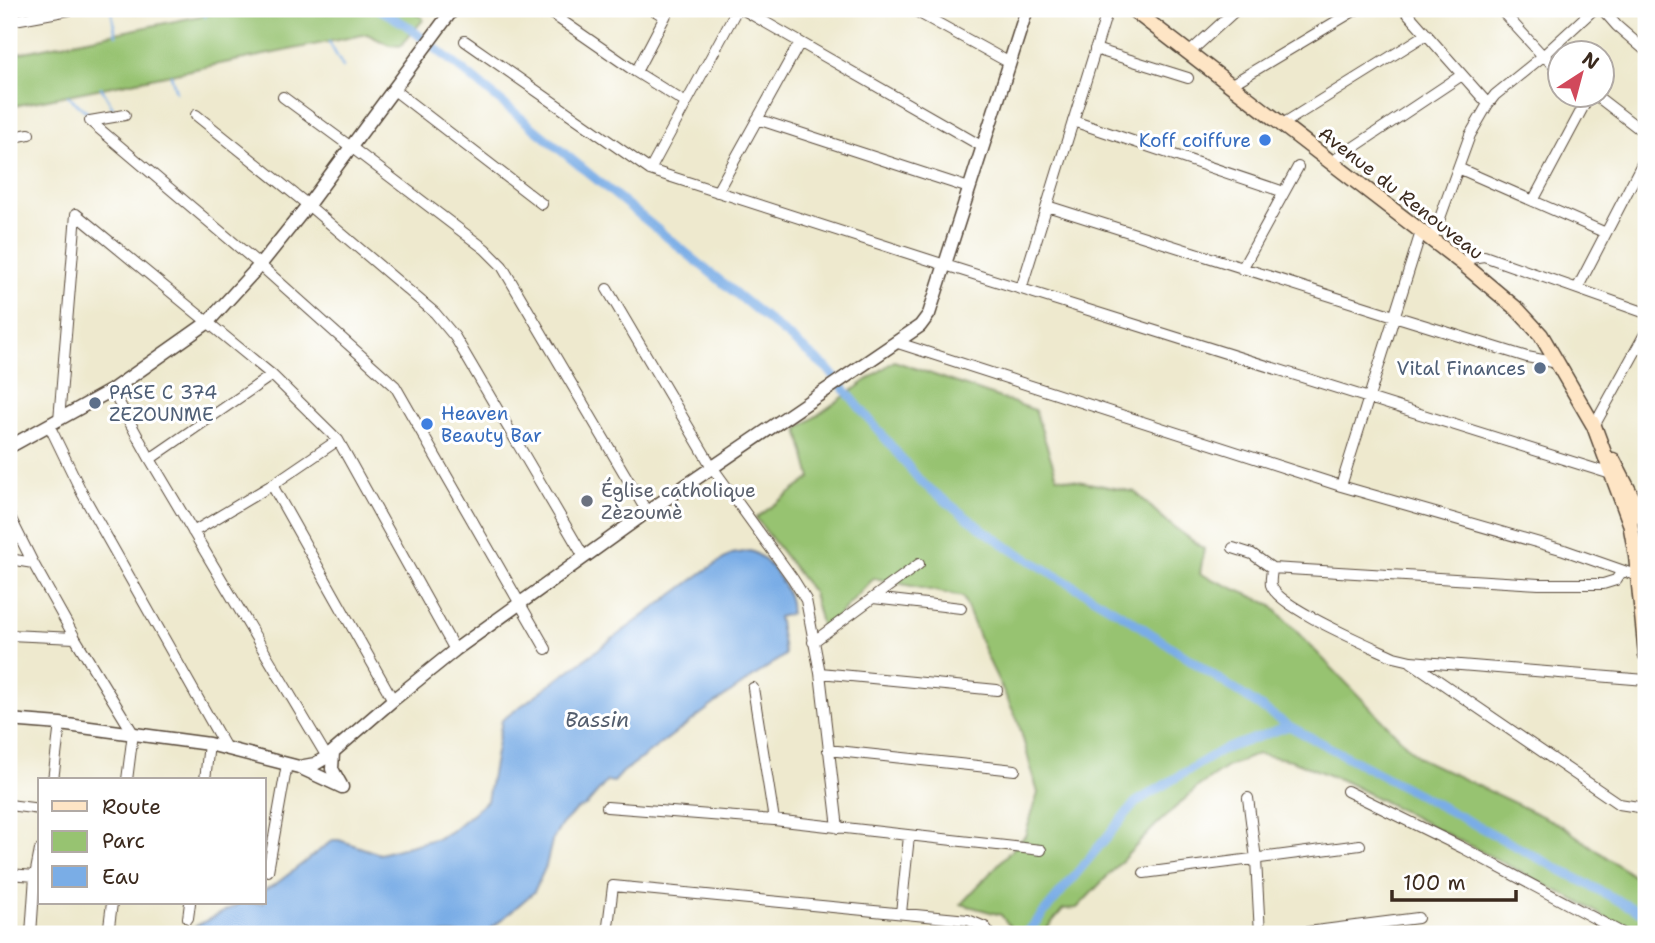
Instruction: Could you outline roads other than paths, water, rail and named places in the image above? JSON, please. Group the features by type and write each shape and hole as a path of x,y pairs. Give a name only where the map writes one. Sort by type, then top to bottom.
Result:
{"main road":[{"name":"Avenue du Renouveau","path":"1132,9 1462,264 1530,321 1559,363 1594,426 1611,474 1640,535 1646,655"},
{"name":"Avenue du Renouveau","path":"1603,446 1623,477 1646,524"}],"street":[{"path":"9,21 75,9"},
{"path":"9,447 112,390 207,323 260,265 308,205 453,9"},
{"path":"545,9 686,103"},
{"path":"636,72 667,13 652,9"},
{"path":"650,170 739,9 983,147"},
{"path":"912,9 1010,63"},
{"path":"293,766 315,764 330,755 455,650 518,604 712,467 898,343 925,321 1027,9"},
{"path":"1021,289 1108,9"},
{"path":"1190,52 1237,9"},
{"path":"1232,84 1357,9"},
{"path":"1404,9 1488,104"},
{"path":"1500,9 1546,58"},
{"path":"1341,486 1394,316 1470,135 1495,95 1594,9"},
{"path":"1602,9 1646,51"},
{"path":"1281,125 1427,34"},
{"path":"464,41 650,170 1611,474"},
{"path":"718,192 800,42"},
{"path":"1095,48 1188,78"},
{"path":"1330,163 1462,75"},
{"path":"394,90 542,204"},
{"path":"283,97 485,249 502,266 647,512"},
{"path":"1533,201 1584,108"},
{"path":"1611,108 1646,134"},
{"path":"125,115 90,121 260,265 395,386 546,649"},
{"path":"196,115 308,205 435,313 455,337 584,557"},
{"path":"757,119 969,188"},
{"path":"1073,121 1284,192"},
{"path":"9,138 29,134"},
{"path":"1578,287 1646,156"},
{"path":"1242,269 1298,167"},
{"path":"1458,169 1606,233"},
{"path":"1047,206 1527,357 1559,363"},
{"path":"226,748 82,493 54,423 76,214 272,375 338,440 455,650"},
{"path":"1462,264 1471,258 1484,256 1646,313"},
{"path":"607,289 712,467 806,600 820,673 838,828"},
{"path":"1594,426 1646,332"},
{"path":"898,343 1341,486 1564,550 1642,576"},
{"path":"150,459 272,375"},
{"path":"9,720 60,724 209,744 293,766 342,787 331,769 330,755 150,459 112,390"},
{"path":"194,532 272,485 338,440"},
{"path":"272,485 393,700"},
{"path":"9,514 75,638 133,733 127,778"},
{"path":"1233,548 1252,554 1272,568 1539,584 1603,584 1616,580 1622,571"},
{"path":"9,559 33,563"},
{"path":"813,642 919,564"},
{"path":"1272,568 1271,584 1278,596 1301,612 1394,657 1411,662 1646,680"},
{"path":"873,598 961,608"},
{"path":"9,635 75,638"},
{"path":"1411,662 1619,804 1645,808"},
{"path":"820,673 997,690"},
{"path":"753,688 774,820"},
{"path":"53,778 60,724"},
{"path":"205,778 209,744"},
{"path":"828,750 1015,769"},
{"path":"268,871 293,766"},
{"path":"1348,791 1463,848 1624,934"},
{"path":"1248,798 1256,859 1260,934"},
{"path":"9,805 38,809"},
{"path":"607,807 774,820 1041,850"},
{"path":"901,913 909,836"},
{"path":"1144,873 1360,845"},
{"path":"31,934 38,860"},
{"path":"9,874 35,876"},
{"path":"607,934 613,886 968,920 985,926 990,934"},
{"path":"108,934 112,904"},
{"path":"188,918 190,904"},
{"path":"1292,934 1418,918"}],"water":[{"name":"Bassin","path":"750,551 758,555 784,587 790,614 778,617 785,655 717,702 623,772 614,782 607,781 586,806 577,809 562,824 552,841 546,866 534,892 485,934 181,934 238,904 266,904 266,889 333,840 380,854 438,838 450,832 487,801 502,720 706,570 732,554"}],"waterway":[{"path":"111,9 116,35"},
{"path":"205,17 206,9"},
{"path":"379,9 406,25 455,64 827,368 921,482 978,526 1008,547 1131,620 1289,726 1638,911 1646,912"},
{"path":"13,33 17,55"},
{"path":"329,42 343,67"},
{"path":"171,75 176,92"},
{"path":"101,87 113,108"},
{"path":"68,96 88,113"},
{"path":"1026,934 1136,802 1222,750 1289,726"}],"place":[{"name":"Koff coiffure","path":"1265,140"},
{"name":"Vital Finances","path":"1540,368"},
{"name":"PASE C 374 ZEZOUNME","path":"95,403"},
{"name":"Heaven Beauty Bar","path":"427,424"},
{"name":"Église catholique Zèzoumè","path":"587,501"}]}
